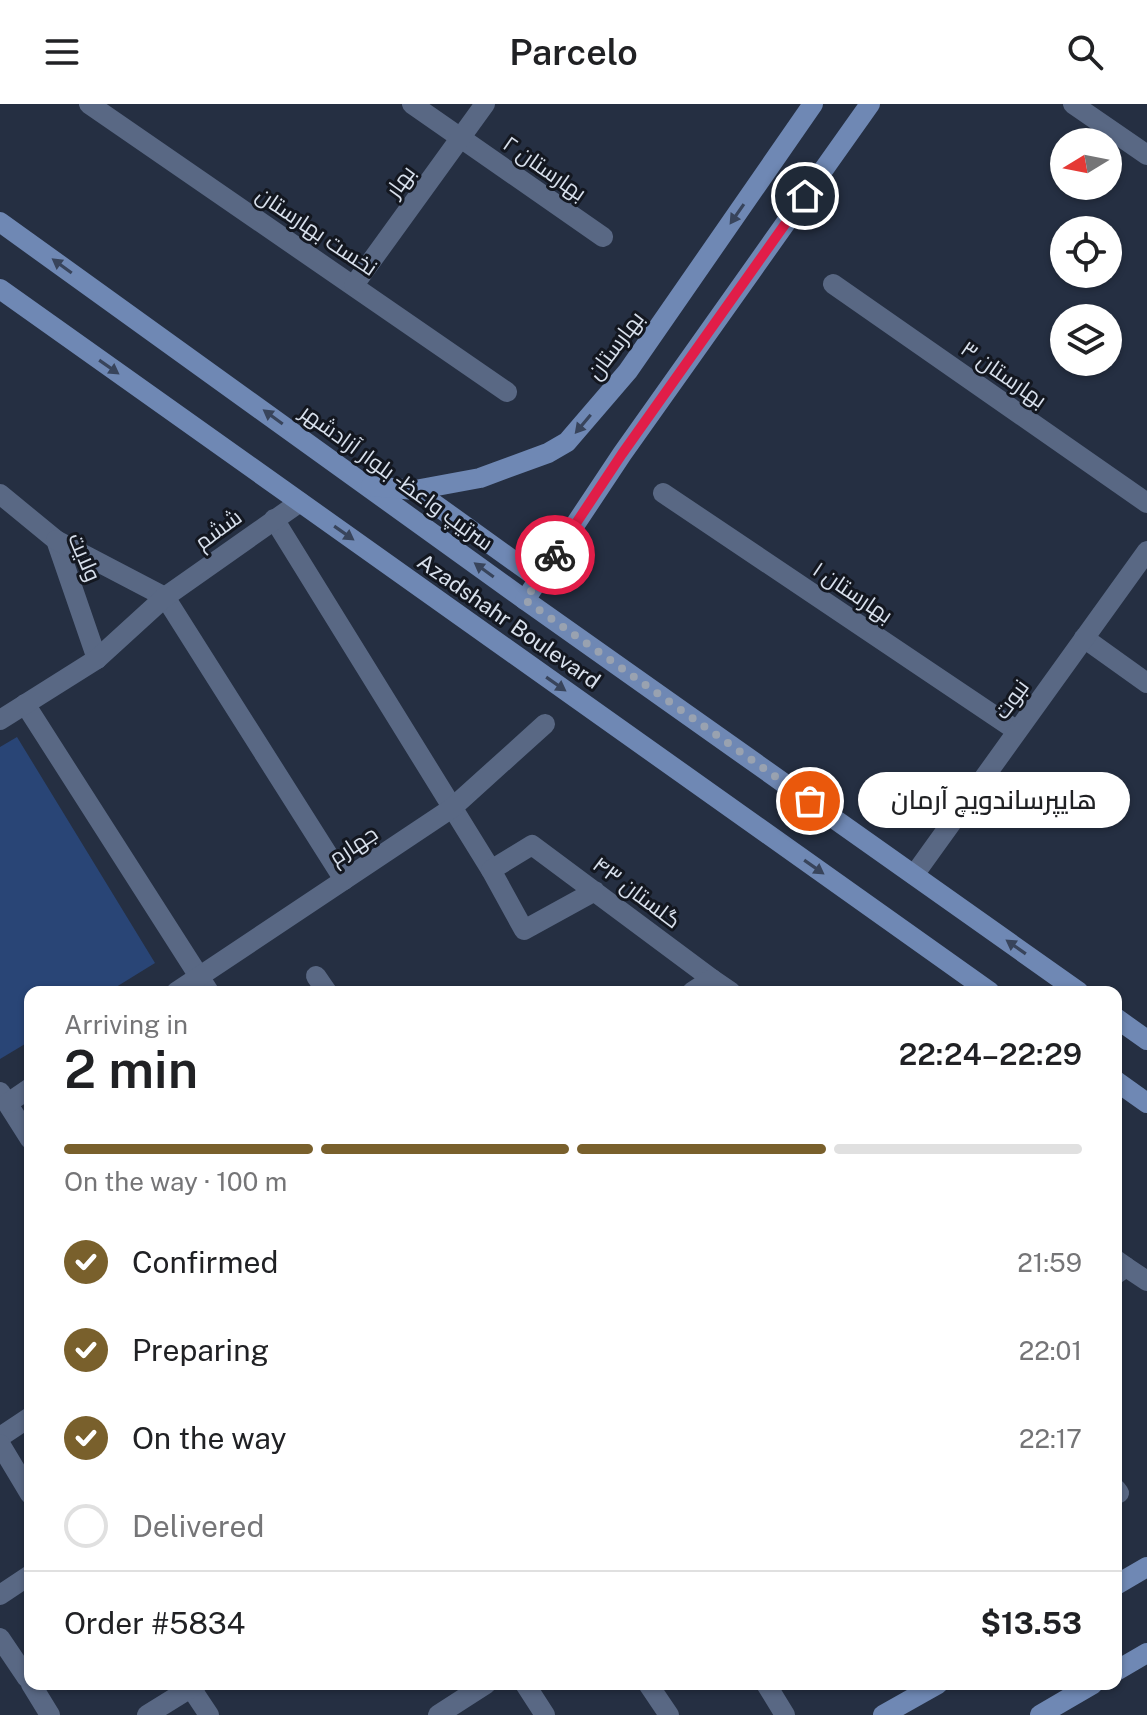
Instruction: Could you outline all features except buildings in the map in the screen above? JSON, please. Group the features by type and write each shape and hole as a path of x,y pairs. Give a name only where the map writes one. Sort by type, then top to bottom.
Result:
{"main road":[{"name":"بهارستان","path":"371,486 415,490 480,478 548,453 567,442 628,371 813,104"},
{"path":"525,600 622,454 870,104"},
{"name":"سرتیپ واعظ - بلوار آزادشهر","path":"0,222 371,486 525,600 1071,986"},
{"name":"Azadshahr Boulevard","path":"0,289 982,986"},
{"path":"415,490 539,579"},
{"path":"1122,1022 1147,1040"},
{"path":"1122,1085 1147,1103"},
{"path":"1122,1582 1147,1567"},
{"path":"1122,1668 1147,1653"},
{"path":"883,1715 927,1690"},
{"path":"1040,1715 1083,1690"}],"street":[{"name":"بهارستان ۲","path":"412,104 603,237"},
{"name":"بهار","path":"354,285 485,104"},
{"path":"1073,104 1147,155"},
{"name":"نخست بهارستان","path":"97,106 507,392"},
{"name":"بهارستان ۳","path":"833,284 1147,503"},
{"name":"بهارستان ۱","path":"663,493 1017,731"},
{"name":"ولایت","path":"0,494 56,540 97,659"},
{"name":"ششم","path":"0,720 97,659 165,597 300,502"},
{"path":"274,519 491,870 524,930 595,891"},
{"path":"56,540 165,597 344,880"},
{"name":"نبوت","path":"914,875 1147,551"},
{"path":"1084,638 1147,683"},
{"path":"25,704 204,984"},
{"name":"جهارم","path":"204,984 344,880 452,808 545,724"},
{"name":"گلستان ۴۳","path":"491,870 532,845 722,986"},
{"path":"701,986 712,979"},
{"path":"24,1090 4,1097 24,1129"},
{"path":"1122,1268 1147,1281"},
{"path":"0,1437 24,1421"},
{"path":"0,1444 24,1484"},
{"path":"0,1595 24,1579"},
{"path":"0,1638 24,1673"},
{"path":"35,1690 50,1715"},
{"path":"147,1715 188,1690"},
{"path":"196,1690 209,1715"},
{"path":"438,1715 477,1690"},
{"path":"529,1690 545,1715"},
{"path":"652,1690 669,1715"},
{"path":"770,1690 785,1715"}],"shaded area":[{"path":"17,737 155,963 118,986 24,986 24,1045 0,1059 0,747"}],"way so far":[{"path":"555,555 525,600 810,801"}],"place":[{"name":"هایپرساندویچ آرمان","path":"810,801"}],"route":[{"path":"555,555 622,454 805,196"}]}
